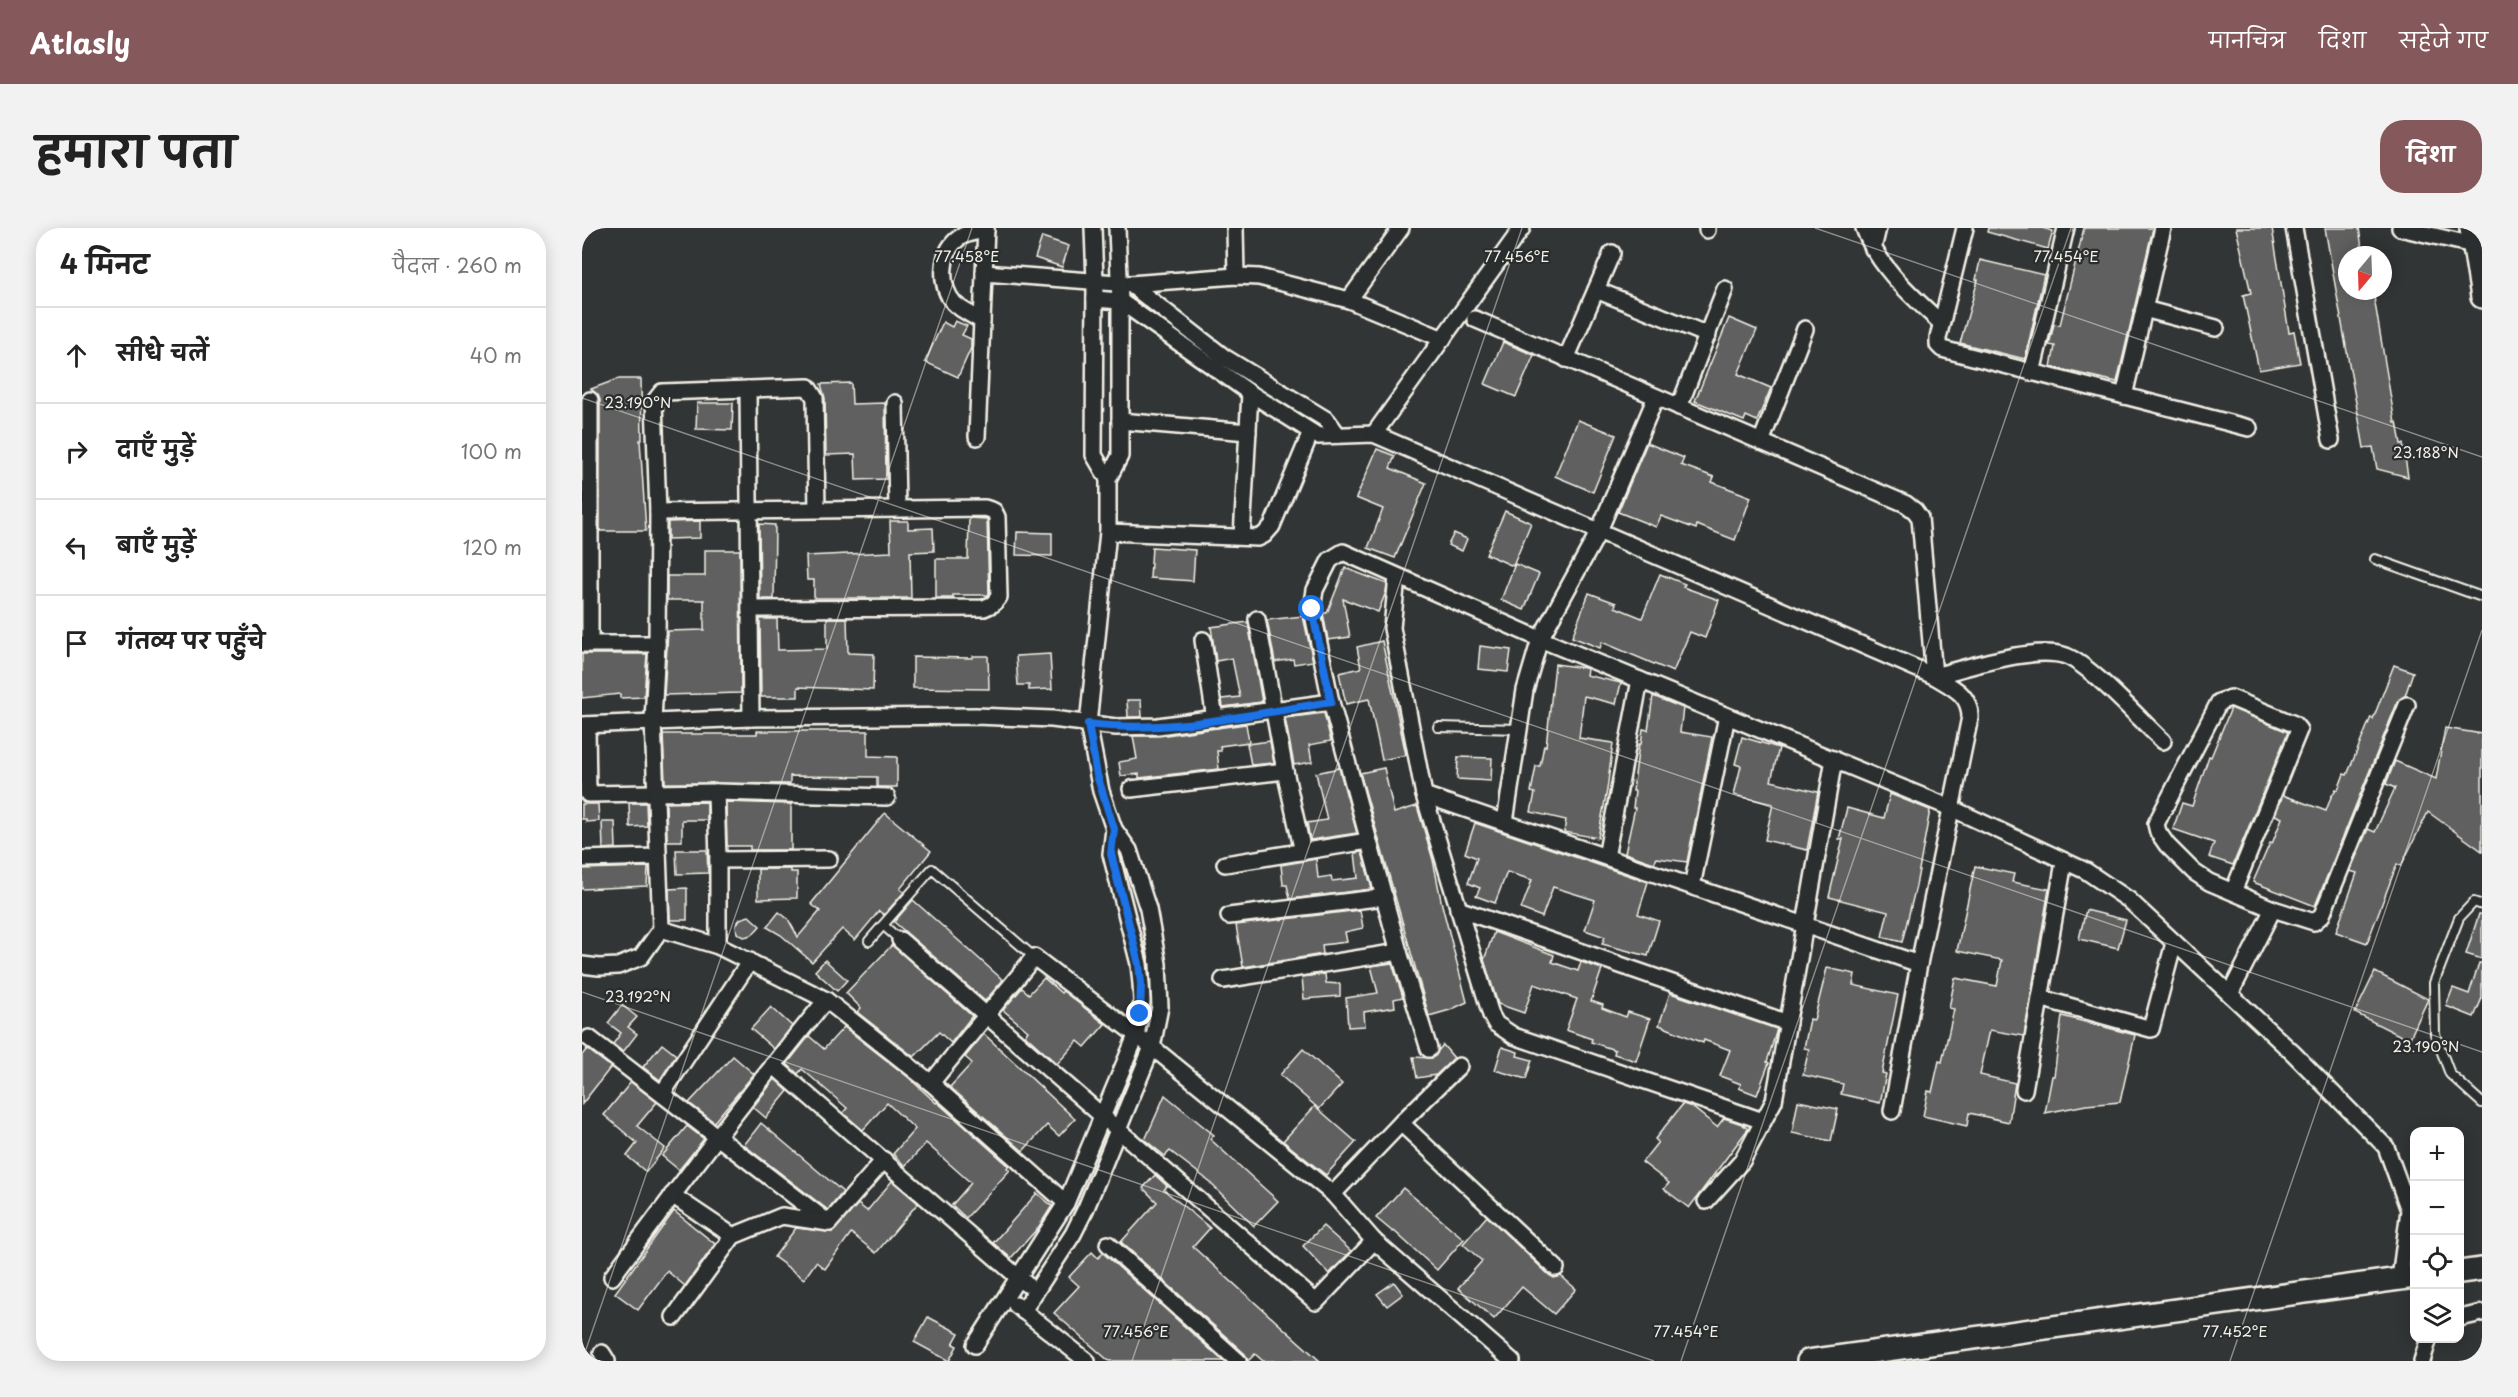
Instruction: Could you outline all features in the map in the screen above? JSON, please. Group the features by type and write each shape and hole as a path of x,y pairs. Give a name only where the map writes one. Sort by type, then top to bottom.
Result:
{"street":[{"path":"1094,228 1094,455 1108,479"},
{"path":"1023,1311 1073,1234 1152,1047 1160,1007 1161,984 1155,939 1129,850 1114,829 1097,775 1088,724 1108,532 1108,479 1120,456 1120,301 1125,283 1117,228"},
{"path":"1235,228 1236,276"},
{"path":"1349,300 1401,228"},
{"path":"1374,434 1522,228"},
{"path":"1864,228 1873,249 1899,284 1941,323"},
{"path":"1873,249 1878,228"},
{"path":"1965,228 1938,338 1938,345 1942,349 2249,428"},
{"path":"2032,373 2066,228"},
{"path":"2124,396 2163,228"},
{"path":"2294,228 2331,440"},
{"path":"2400,228 2476,240 2482,297"},
{"path":"977,437 986,229 957,239 947,256 944,277 946,290 956,305 982,321"},
{"path":"1566,359 1612,253"},
{"path":"984,273 1125,283 1236,276 1277,280 1349,300 1443,339"},
{"path":"1125,283 1224,357 1327,420 1338,435"},
{"path":"1679,407 1725,289"},
{"path":"1596,290 1708,335"},
{"path":"1095,299 1120,301 1250,393 1318,436 1374,434 1598,533 1934,676 1957,689 1967,700 1970,717 1919,964 1892,1111"},
{"path":"2144,309 2216,328"},
{"path":"1474,320 1906,504 1920,518 1934,676"},
{"path":"1761,442 1805,329"},
{"path":"582,965 618,966 640,957 661,929 653,721 657,644 654,402 662,392 808,387 815,398 818,509"},
{"path":"748,389 747,511 751,718"},
{"path":"1242,537 1250,393"},
{"path":"1505,822 1525,690 1540,639 1598,533 1656,397"},
{"path":"590,400 586,644 657,644"},
{"path":"895,403 897,508"},
{"path":"1120,422 1248,432"},
{"path":"1108,532 1258,538 1272,526 1311,432"},
{"path":"657,512 985,508 994,511 998,517 999,597 993,604 984,608 750,609"},
{"path":"1429,1049 1399,952 1331,702 1312,609 1316,590 1330,560 1342,552 1540,639 1951,808 2086,872 2129,900 2292,1053 2386,1147 2409,1209 2407,1278 1808,1361"},
{"path":"1397,577 1392,628 1424,795 1491,1015 1496,1024 1505,1032 1763,1121"},
{"path":"1257,618 1285,771 1303,852"},
{"path":"1203,640 1215,719"},
{"path":"1934,676 2028,654 2049,653 2065,656 2084,666 2163,741"},
{"path":"1606,857 1640,680"},
{"path":"2233,892 2299,730 2295,724 2227,698 2219,702 2156,824 2158,832 2167,845 2194,872 2209,882 2273,909 2314,922 2322,915 2408,705"},
{"path":"887,797 716,792 588,794 585,725 751,718 976,716 1052,719 1116,727 1158,726 1331,702"},
{"path":"1692,886 1726,716"},
{"path":"1706,1201 1742,1161 1774,1101 1834,759"},
{"path":"1131,789 1285,771"},
{"path":"716,792 718,946"},
{"path":"1424,795 1919,964"},
{"path":"975,1345 1066,1203 1136,1036 1142,1001 1139,964 1111,854 1114,829"},
{"path":"1225,864 1368,841"},
{"path":"582,859 658,857"},
{"path":"718,860 829,859"},
{"path":"2024,1090 2064,862"},
{"path":"1229,916 1385,897"},
{"path":"1458,909 1788,1023"},
{"path":"2230,994 2273,909"},
{"path":"661,929 718,946 826,1000 931,1083 1066,1203"},
{"path":"900,940 1316,1302 1374,1241"},
{"path":"2040,998 2151,1029 2174,943"},
{"path":"1223,980 1399,952"},
{"path":"931,1083 1034,957 1152,1047 1333,1194 1374,1241 1512,1361"},
{"path":"662,1094 750,961"},
{"path":"612,1277 672,1195 826,1000"},
{"path":"589,1038 829,1223"},
{"path":"773,1065 1018,1279 1036,1291"},
{"path":"1333,1194 1459,1066"},
{"path":"1401,1123 1556,1268"},
{"path":"829,1223 884,1160"},
{"path":"672,1195 733,1236"},
{"path":"674,1317 733,1236 782,1216 829,1223"},
{"path":"1108,1244 1238,1361"},
{"path":"2464,1271 2482,1269"},
{"path":"1006,1298 1087,1361"},
{"path":"2464,1317 2482,1313"},
{"path":"2422,1361 2427,1343"}],"lane":[{"path":"2375,559 2482,597"},
{"path":"1438,727 1520,729"},
{"path":"870,941 932,869 1034,957"},
{"path":"2482,905 2474,902 2459,918 2434,983 2435,1034 2450,1074 2482,1103"},
{"path":"883,925 900,940"}],"building":[{"path":"1988,228 2042,228 2053,231 2048,249 1987,232"},
{"path":"2084,228 2153,228 2117,382 2051,367 2055,346 2049,345 2054,324 2060,325"},
{"path":"2236,228 2272,228 2289,332 2294,331 2300,363 2259,370 2243,295 2251,293"},
{"path":"2325,228 2359,228 2362,246 2338,246 2338,300 2374,300 2395,423 2397,422 2401,444 2403,444 2408,477 2377,469 2373,447 2364,448"},
{"path":"1042,237 1069,246 1062,267 1035,258"},
{"path":"1980,260 2044,275 2025,359 1960,343 1978,280 1976,280"},
{"path":"1729,318 1757,330 1738,374 1771,388 1757,421 1746,416 1744,421 1695,401"},
{"path":"955,321 967,326 962,335 971,339 971,348 958,377 925,362 943,322 952,327"},
{"path":"1503,342 1534,355 1516,397 1485,384"},
{"path":"618,379 641,379 642,440 640,440 646,531 600,531 600,400 591,389"},
{"path":"851,383 852,404 885,403 886,479 856,480 855,454 826,455 825,398 821,384"},
{"path":"697,403 733,403 732,430 696,429"},
{"path":"1578,420 1616,435 1593,492 1555,476"},
{"path":"1647,443 1684,458 1681,465 1714,477 1712,482 1751,497 1735,540 1697,525 1696,529 1661,516 1656,527 1618,512"},
{"path":"1377,449 1395,456 1390,468 1426,483 1395,558 1368,548 1383,509 1356,498"},
{"path":"1505,511 1531,523 1513,566 1486,554"},
{"path":"969,518 987,519 989,594 936,598 936,559 968,559"},
{"path":"700,521 700,538 668,539 668,522"},
{"path":"890,521 908,521 908,529 933,528 934,551 910,552 911,598 814,598 814,580 807,580 806,556 891,552"},
{"path":"759,524 775,525 774,599 760,599"},
{"path":"1017,532 1052,533 1052,556 1016,555"},
{"path":"1454,533 1467,539 1462,551 1448,545"},
{"path":"1152,547 1195,550 1193,581 1150,578"},
{"path":"705,550 740,550 741,693 664,695 668,631 704,630 704,600 667,600 667,576 705,576"},
{"path":"1515,564 1539,574 1524,610 1501,600"},
{"path":"1345,568 1387,584 1386,592 1378,612 1343,599 1350,637 1328,640 1323,613 1327,613"},
{"path":"1660,574 1685,584 1683,587 1719,600 1705,638 1690,632 1673,672 1602,642 1600,648 1572,637 1589,593 1616,603 1615,607 1642,618"},
{"path":"1303,616 1313,661 1294,664 1293,659 1275,662 1267,620"},
{"path":"827,618 847,618 848,653 874,654 873,690 798,687 798,697 761,697 760,619 777,619 778,650 827,649"},
{"path":"1248,622 1262,702 1223,707 1222,699 1240,697 1232,658 1216,661 1211,627"},
{"path":"1382,641 1406,755 1382,760 1369,699 1346,704 1339,673 1361,668 1357,647"},
{"path":"1480,646 1511,650 1508,672 1478,669"},
{"path":"582,654 647,654 644,697 620,698 620,694 582,698"},
{"path":"1050,654 1052,689 1029,690 1029,685 1018,685 1016,656"},
{"path":"973,656 988,656 989,689 913,688 913,657 973,658"},
{"path":"1555,664 1585,668 1587,669 1586,675 1621,683 1616,704 1584,696 1579,738 1613,743 1598,838 1564,832 1566,820 1531,812 1535,793 1531,792 1536,766 1540,766 1544,745 1546,746"},
{"path":"2394,665 2413,672 2405,696 2398,701 2315,906 2253,882 2282,818 2275,815 2283,795 2326,811 2344,774 2347,775 2371,717 2373,719"},
{"path":"1653,696 1683,708 1680,732 1712,737 1687,862 1657,858 1654,863 1625,853 1635,808 1633,808 1635,791 1633,791 1639,744 1641,744 1643,729 1648,730"},
{"path":"1127,700 1141,700 1142,717 1128,717"},
{"path":"2231,708 2288,732 2233,865 2209,857 2214,843 2173,829 2182,803 2192,806 2209,756 2211,757"},
{"path":"1324,713 1331,741 1309,745 1312,762 1294,765 1285,718"},
{"path":"1246,724 1249,742 1220,746 1221,751 1217,751 1219,769 1139,778 1139,774 1121,776 1119,762 1137,759 1133,736 1159,736"},
{"path":"2445,728 2482,734 2482,851 2428,812 2401,866 2397,864 2367,943 2336,932 2357,873 2350,871 2368,829 2375,832 2395,788 2386,784 2395,761 2436,779"},
{"path":"757,731 868,731 868,756 897,757 897,787 877,787 877,777 790,776 790,784 665,783 663,734 757,734"},
{"path":"1742,737 1779,748 1771,781 1818,792 1807,850 1765,840 1773,804 1734,795 1741,766 1735,764"},
{"path":"1270,741 1274,763 1251,765 1247,744"},
{"path":"1458,757 1492,758 1491,781 1457,779"},
{"path":"1339,768 1357,833 1310,840 1307,823 1327,820 1316,773"},
{"path":"1384,768 1394,813 1417,806 1433,860 1467,1002 1429,1016 1360,773"},
{"path":"1890,794 1930,810 1916,886 1902,942 1882,937 1888,912 1829,897 1843,839 1839,839 1847,808 1884,818"},
{"path":"707,802 707,820 682,820 682,841 667,841 666,803"},
{"path":"726,802 791,804 791,850 750,850 750,846 727,846"},
{"path":"629,803 646,803 647,826 630,827"},
{"path":"582,804 598,804 599,821 586,822 586,819 582,819"},
{"path":"885,813 931,851 900,889 904,892 884,915 879,911 855,940 842,929 812,962 781,935 767,927 779,912 788,919 798,937 820,911 811,904"},
{"path":"602,822 615,822 616,848 603,849"},
{"path":"1475,823 1648,882 1638,914 1659,921 1648,956 1602,944 1605,937 1585,930 1595,900 1553,887 1542,917 1521,909 1532,880 1507,872 1495,903 1476,896 1480,888 1468,883 1477,858 1465,853"},
{"path":"676,850 707,850 708,873 677,874"},
{"path":"1362,852 1372,889 1290,899 1287,885 1283,885 1281,865 1316,859 1318,878 1331,876 1332,881 1358,878 1355,853"},
{"path":"1975,866 2014,874 2012,882 2049,889 2024,1036 1990,1030 1980,1075 2015,1083 2009,1122 1969,1113 1967,1126 1923,1116 1928,1091 1932,1092 1939,1061 1942,1062 1954,1009 1949,1008 1955,978 1997,986 2002,960 1957,951"},
{"path":"648,867 647,886 582,889 582,869"},
{"path":"758,869 791,869 791,872 797,872 797,898 758,899"},
{"path":"687,888 687,920 670,920 669,889"},
{"path":"913,900 1003,980 985,1001 894,922"},
{"path":"1360,910 1363,928 1345,932 1347,942 1322,945 1323,954 1243,967 1236,925"},
{"path":"2086,910 2126,920 2118,948 2079,939"},
{"path":"2479,914 2482,914 2482,959 2466,954"},
{"path":"749,916 760,926 752,935 744,937 737,933 736,925 740,919"},
{"path":"1494,932 1554,955 1552,962 1578,971 1581,962 1602,969 1591,1001 1626,1017 1628,1012 1650,1019 1636,1061 1614,1054 1615,1050 1566,1030 1577,999 1534,984 1524,1013 1498,1004 1484,960"},
{"path":"892,945 972,1016 951,1043 939,1032 914,1057 857,1012 861,1008 846,993"},
{"path":"825,960 847,980 837,991 815,971"},
{"path":"1392,963 1403,997 1394,999 1395,1007 1364,1012 1365,1026 1348,1027 1346,998 1378,993 1371,966"},
{"path":"2479,963 2482,963 2482,998 2474,1017 2446,1006 2453,988 2469,994"},
{"path":"1827,968 1855,974 1853,985 1898,995 1882,1073 1886,1074 1880,1103 1841,1094 1843,1084 1803,1075 1809,1049 1804,1048 1810,1019 1814,1020"},
{"path":"2375,972 2428,999 2409,1040 2355,1013"},
{"path":"1325,974 1326,983 1340,984 1340,996 1304,999 1302,977"},
{"path":"1044,978 1105,1024 1085,1047 1078,1041 1057,1064 1025,1035 1028,1031 1003,1010 1022,988 1029,994"},
{"path":"1670,993 1777,1029 1767,1062 1769,1063 1757,1095 1739,1088 1741,1084 1720,1076 1730,1050 1704,1040 1703,1043 1659,1025"},
{"path":"622,1005 637,1017 628,1027 637,1034 623,1052 613,1044 621,1033 608,1023"},
{"path":"771,1007 792,1026 774,1049 751,1029"},
{"path":"2062,1016 2135,1035 2120,1102 2086,1105 2045,1113 2052,1076 2054,1076"},
{"path":"844,1027 908,1077 1009,1166 1007,1168 1010,1170 966,1218 952,1205 971,1183 926,1143 905,1166 893,1154 915,1129 887,1103 863,1130 843,1113 847,1108 802,1069 798,1074 787,1064 809,1036 824,1049"},
{"path":"984,1034 1075,1119 1059,1136 1047,1125 1023,1151 950,1087 972,1063 965,1057"},
{"path":"662,1044 676,1055 660,1080 643,1067"},
{"path":"1443,1045 1454,1058 1436,1075 1417,1078 1413,1057 1432,1058"},
{"path":"1502,1047 1518,1052 1517,1056 1532,1060 1526,1079 1495,1070"},
{"path":"587,1049 611,1067 582,1104 582,1055"},
{"path":"1303,1049 1342,1084 1319,1109 1280,1075"},
{"path":"733,1056 754,1074 714,1122 689,1103"},
{"path":"775,1079 788,1091 766,1118 753,1107"},
{"path":"631,1082 657,1102 637,1126 665,1148 646,1172 627,1156 637,1143 604,1115"},
{"path":"1165,1095 1214,1135 1210,1139 1278,1201 1254,1226 1205,1178 1170,1151 1165,1156 1145,1140"},
{"path":"1798,1101 1838,1109 1831,1141 1792,1133"},
{"path":"1683,1104 1692,1107 1717,1127 1724,1118 1742,1124 1748,1129 1689,1208 1664,1189 1669,1183 1642,1162 1658,1142 1655,1139"},
{"path":"1315,1106 1356,1142 1326,1175 1283,1141"},
{"path":"761,1123 843,1192 828,1210 744,1145"},
{"path":"687,1126 704,1139 679,1170 662,1156"},
{"path":"1155,1175 1167,1186 1164,1190 1210,1228 1193,1247 1320,1361 1263,1361 1255,1354 1248,1361 1245,1354 1121,1242 1157,1202 1143,1188"},
{"path":"892,1181 918,1203 876,1253 851,1233 825,1269 816,1262 804,1279 774,1257 796,1228 833,1232 858,1204 867,1211"},
{"path":"1403,1188 1464,1239 1437,1270 1376,1218"},
{"path":"1037,1193 1052,1206 1038,1228 1011,1258 993,1243"},
{"path":"674,1211 715,1244 685,1286 667,1271 638,1310 615,1293"},
{"path":"1487,1216 1549,1275 1554,1278 1561,1276 1576,1289 1554,1314 1522,1287 1494,1319 1458,1288 1482,1261 1463,1244"},
{"path":"1323,1226 1351,1251 1329,1274 1303,1246"},
{"path":"1092,1252 1098,1258 1103,1253 1223,1361 1109,1361 1054,1313 1079,1286 1069,1277"},
{"path":"1394,1282 1403,1294 1387,1306 1377,1294"},
{"path":"928,1317 959,1333 953,1344 957,1346 949,1361 914,1342"}],"route":[{"path":"1140,1014 1142,1001 1139,964 1111,854 1114,829 1097,775 1088,724 1116,727 1158,726 1331,702 1312,609"}]}
